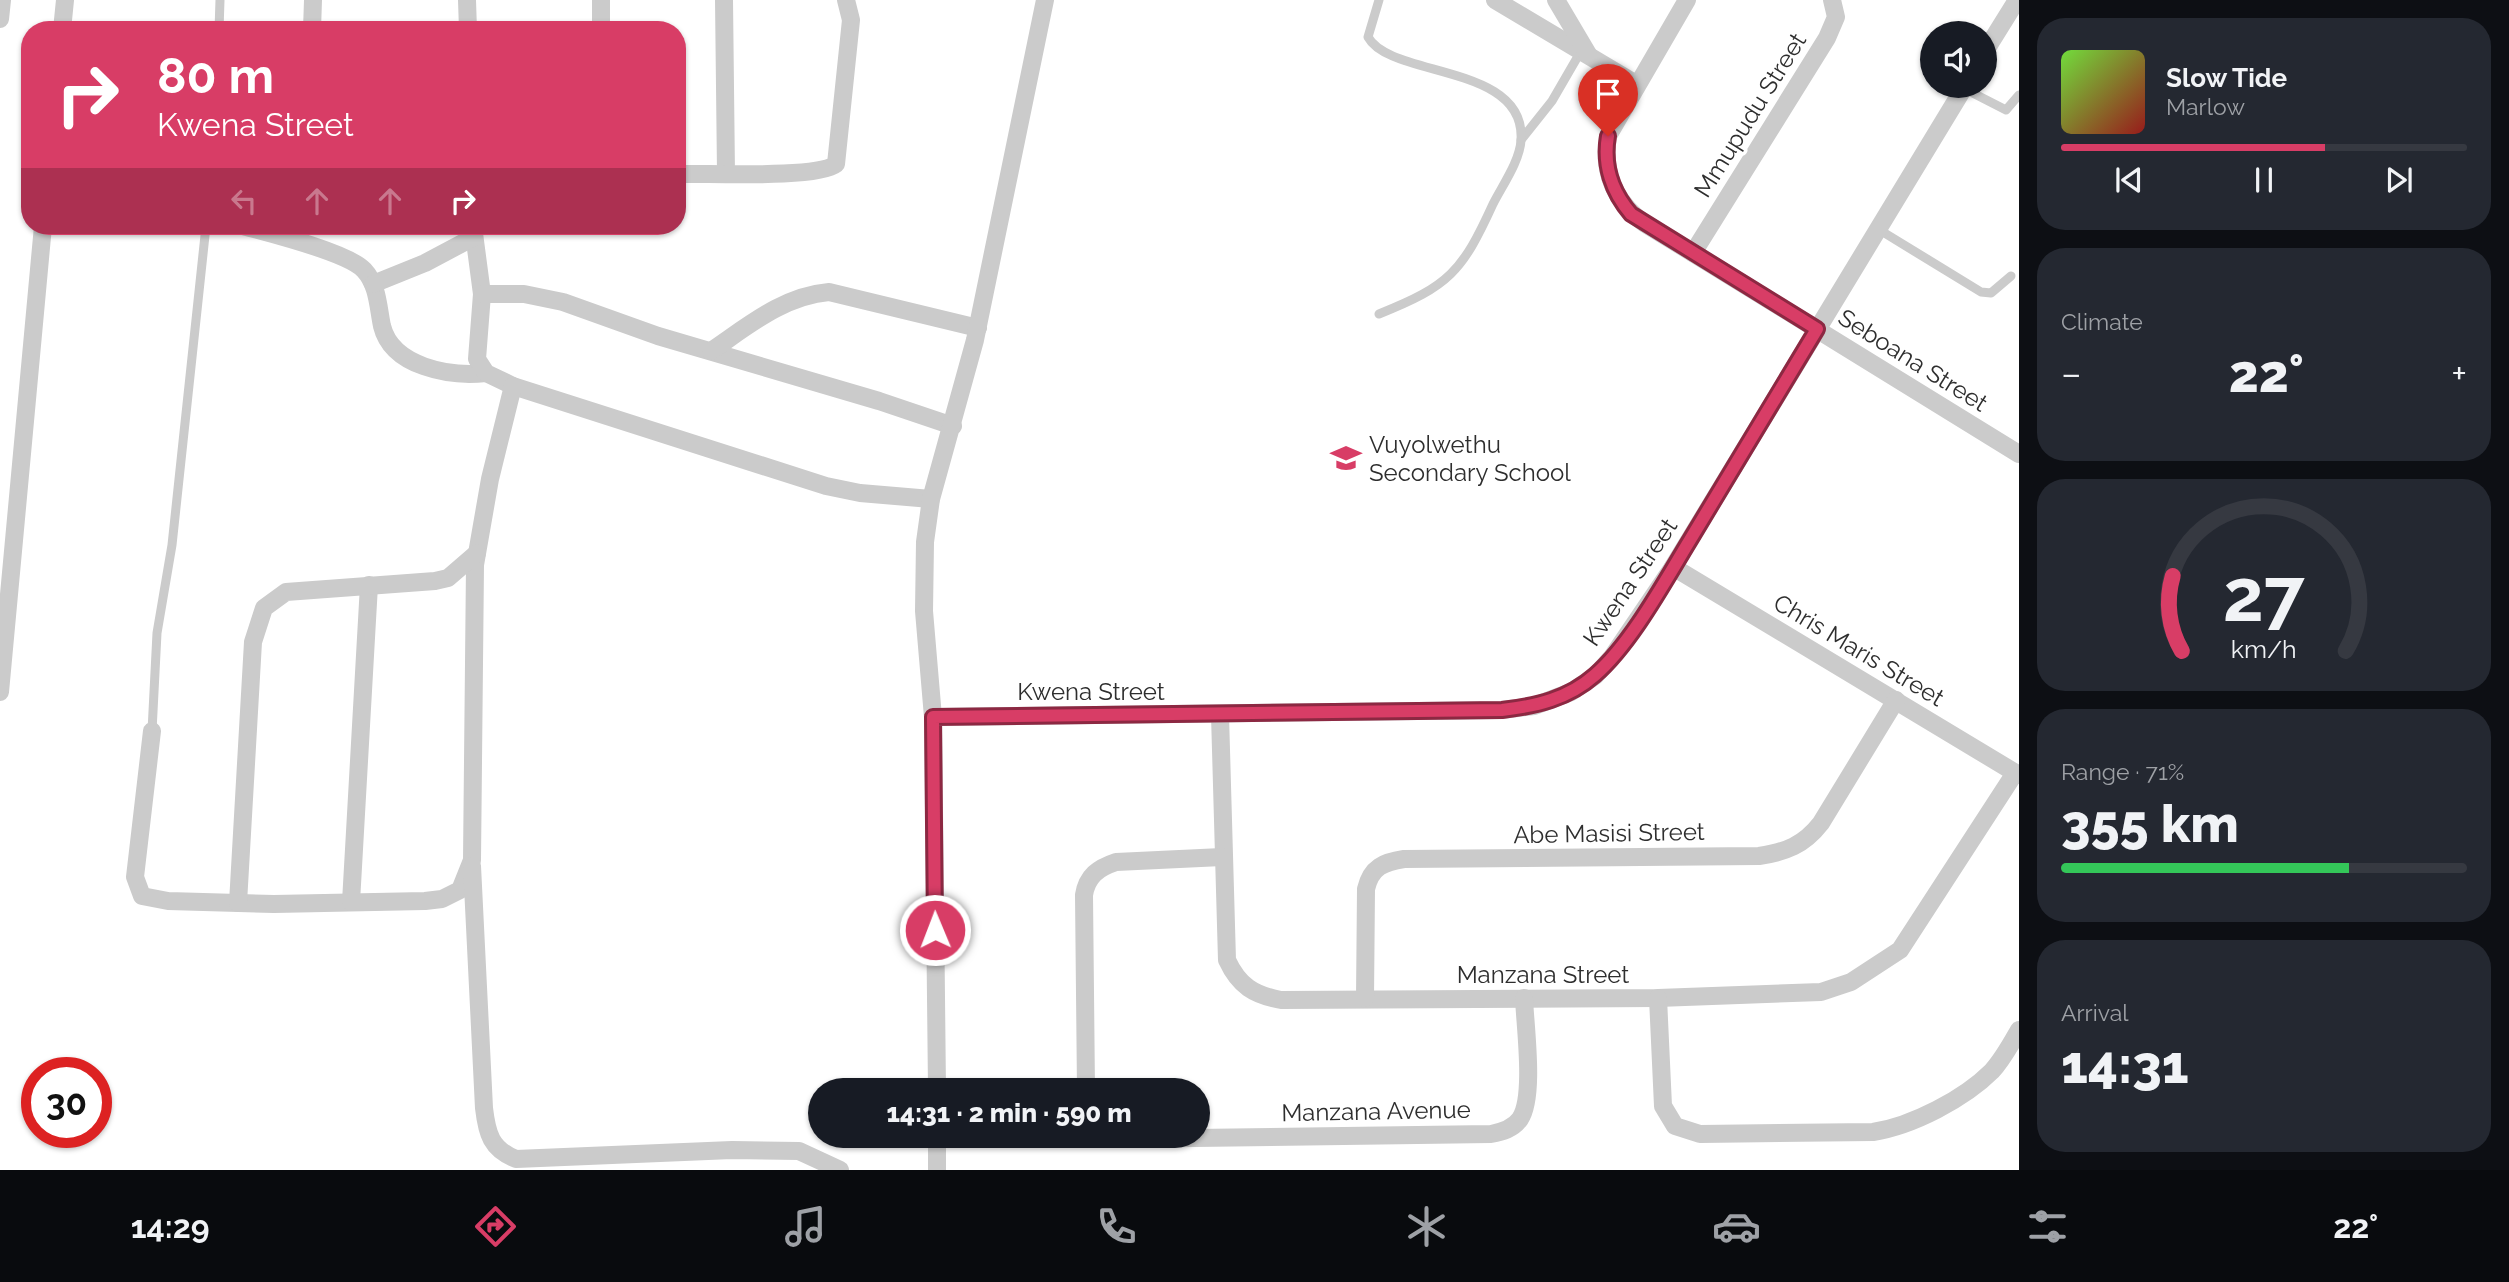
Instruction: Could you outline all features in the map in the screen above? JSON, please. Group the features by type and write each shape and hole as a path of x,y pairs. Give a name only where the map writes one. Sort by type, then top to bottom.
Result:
{"street":[{"path":"0,19 2,0"},
{"path":"63,21 65,0"},
{"path":"312,21 313,0"},
{"path":"467,0 468,21"},
{"path":"601,0 601,21"},
{"path":"724,0 726,173"},
{"path":"686,174 800,172 830,169 836,164 839,157 851,20 845,0"},
{"path":"937,1078 933,717 924,611 925,542 931,499 978,328 1045,0"},
{"path":"1495,0 1636,84"},
{"path":"1556,0 1585,53"},
{"path":"1687,0 1608,136 1607,160 1614,190 1631,214 1817,329"},
{"name":"Mmupudu Street","path":"1693,253 1827,38 1836,17 1832,0"},
{"path":"1997,32 2017,0"},
{"name":"Kwena Street","path":"933,717 1502,710 1549,702 1571,692 1595,676 1612,657 1674,567 1957,98"},
{"path":"0,692 42,235"},
{"path":"270,235 356,263 373,284 383,328 390,344 399,354 436,369 459,374 486,373 513,386 826,486 860,493 931,499"},
{"path":"373,284 434,259 470,235"},
{"path":"474,235 482,294 477,359 486,373"},
{"path":"711,351 785,302 818,292 849,295 978,328"},
{"path":"482,294 542,297 953,426"},
{"name":"Seboana Street","path":"1817,329 2019,454"},
{"path":"513,386 490,479 477,553 473,604 472,860 487,1136 502,1154 516,1159 732,1150 799,1151 840,1170"},
{"path":"238,903 253,642 258,618 275,597 286,592 448,578 477,553"},
{"name":"Chris Maris Street","path":"1674,567 2017,774"},
{"path":"351,902 369,585"},
{"name":"Abe Masisi Street","path":"1365,998 1366,889 1368,879 1381,864 1404,859 1759,856 1782,851 1800,845 1815,831 1896,700"},
{"name":"Manzana Street","path":"1220,715 1227,960 1244,986 1257,995 1281,1000 1657,998 1821,992 1843,985 1883,963 1912,936 2017,774"},
{"path":"152,731 135,877 142,896 168,901 238,903 425,901 451,896 460,890 472,860"},
{"path":"1086,1078 1084,895 1090,878 1104,866 1115,862 1222,857"},
{"name":"Manzana Avenue","path":"1210,1138 1491,1134 1503,1131 1520,1119 1527,1100 1524,998"},
{"path":"1657,998 1663,1106 1675,1126 1700,1134 1863,1132 1896,1129 1931,1112 1992,1071 2019,1030"},
{"path":"937,1148 937,1170"}],"lane":[{"path":"219,21 220,0"},
{"path":"1379,0 1368,37 1372,46 1387,54 1473,81 1490,90 1506,103 1516,118 1521,140"},
{"path":"1378,314 1417,297 1452,276 1461,265 1473,247 1521,140 1585,53"},
{"path":"1984,98 2006,110 2019,95"},
{"path":"1878,229 1981,292 1991,293 2011,276"},
{"path":"152,731 157,633 172,545 205,235"}],"place":[{"name":"Vuyolwethu Secondary School","path":"1346,458"}],"route":[{"path":"935,930 933,717 1502,710 1534,706 1571,692 1595,676 1612,657 1674,567 1817,329 1631,214 1614,190 1607,160 1608,136"}]}
